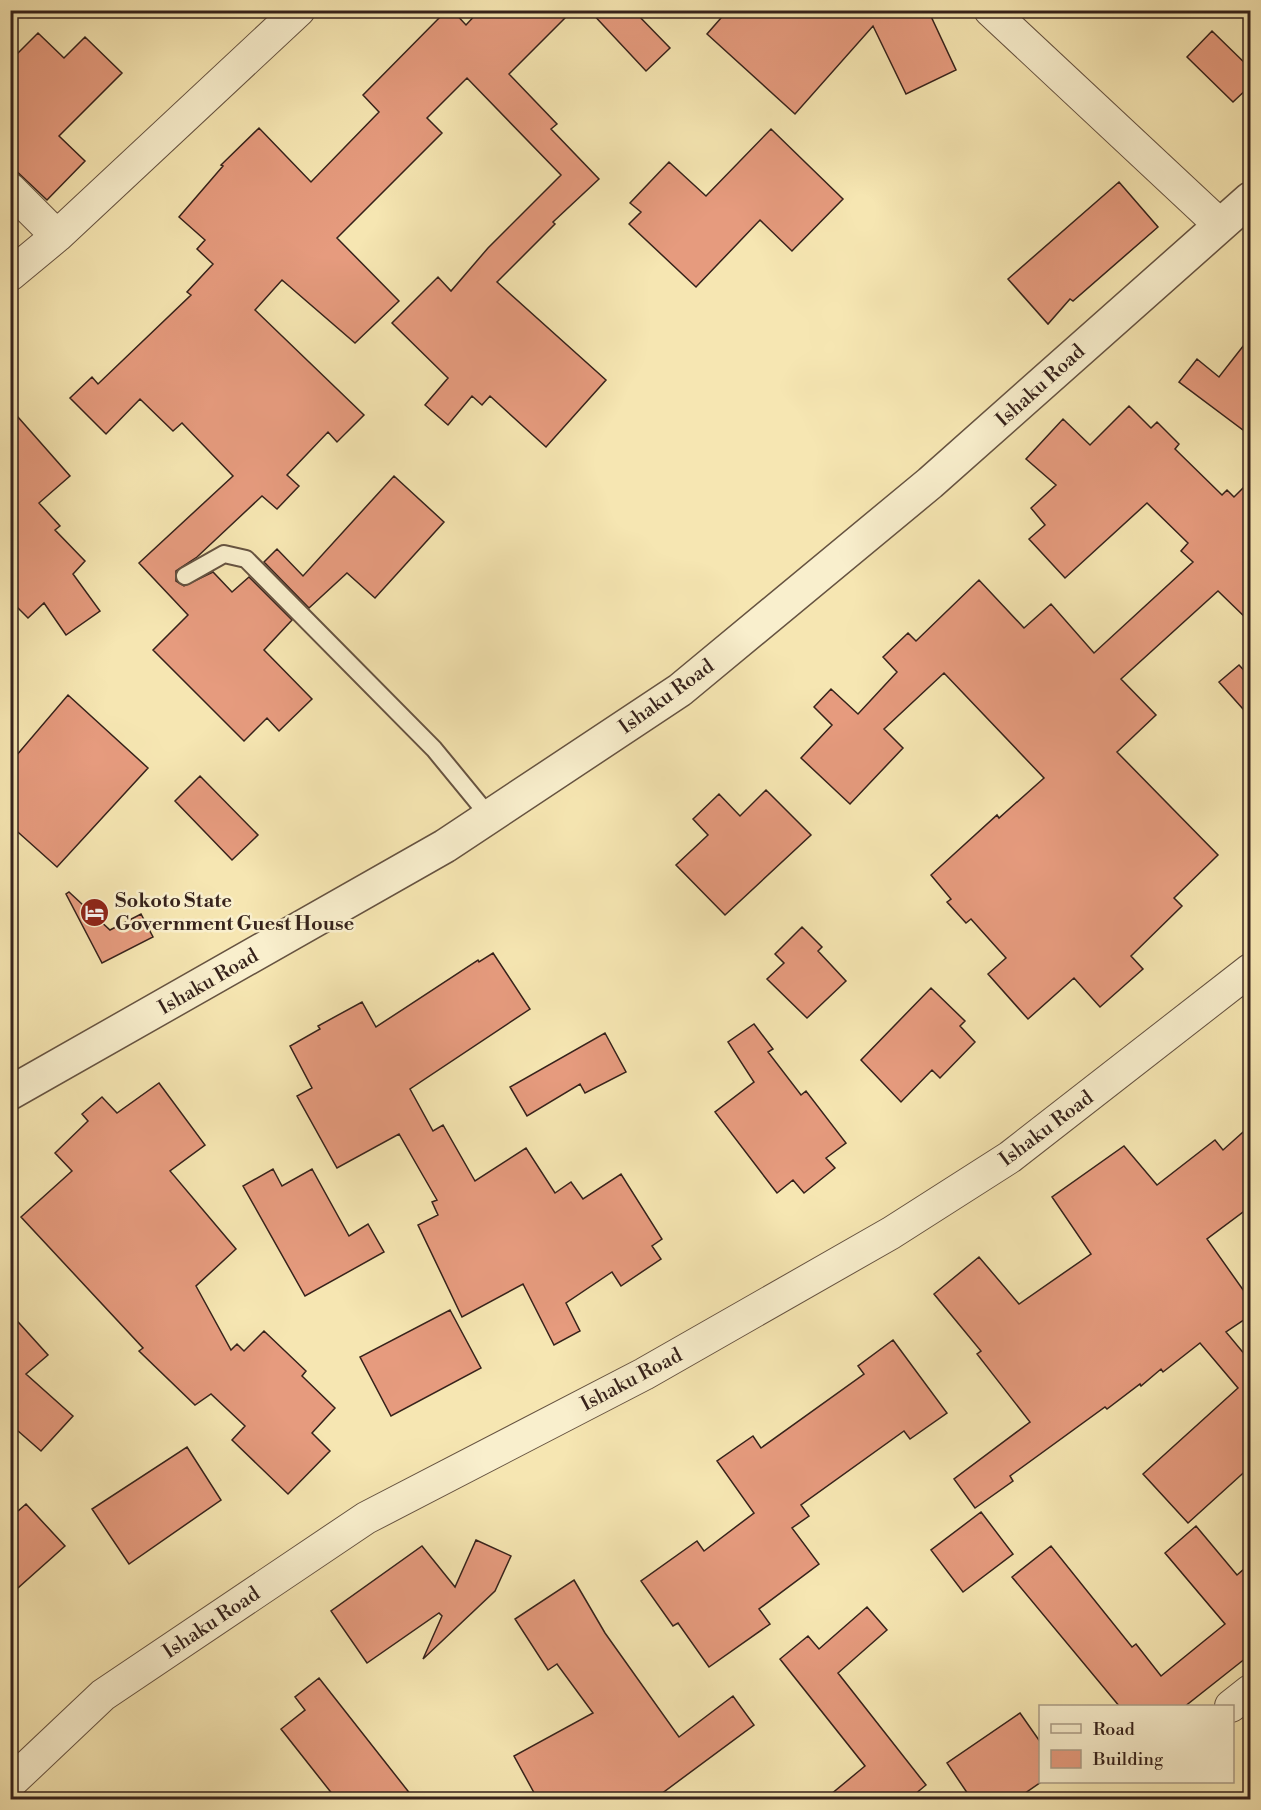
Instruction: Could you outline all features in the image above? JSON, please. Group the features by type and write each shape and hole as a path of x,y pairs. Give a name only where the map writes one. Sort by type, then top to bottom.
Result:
{"street":[{"path":"10,275 57,236 299,10"},
{"path":"990,10 1220,225"},
{"path":"10,189 57,236"},
{"name":"Ishaku Road","path":"10,1093 445,846 680,690 930,483 1251,199"},
{"name":"Ishaku Road","path":"10,1783 104,1695 366,1518 644,1374 891,1233 1010,1157 1251,970"},
{"path":"1234,1705 1251,1691"}],"lane":[{"path":"185,576 224,554 246,559 434,749 489,816"}],"building":[{"path":"447,10 452,10 466,25 480,10 573,10 509,74 557,124 551,129 599,179 553,222 555,224 497,282 606,380 546,447 490,396 482,405 472,396 448,425 425,405 448,378 392,323 438,277 451,291 488,248 561,175 467,78 427,118 442,133 337,238 399,301 355,343 282,280 255,310 364,415 337,442 328,432 287,475 299,486 277,509 262,496 197,557 176,571 176,581 184,586 213,572 232,592 249,577 292,620 264,650 312,699 279,731 267,718 244,741 153,650 188,615 139,563 233,476 182,423 173,431 140,399 106,434 70,398 92,377 98,384 191,295 187,292 213,264 197,249 205,240 179,217 223,166 221,165 259,128 311,182 379,112 363,95"},
{"path":"589,10 633,10 670,48 646,71"},
{"path":"728,10 928,10 956,70 906,94 873,26 795,114 707,34"},
{"path":"1212,31 1251,69 1251,85 1233,102 1187,57"},
{"path":"38,33 64,58 85,37 122,73 59,136 85,161 47,200 10,165 10,61"},
{"path":"771,129 843,199 792,251 760,220 696,287 629,224 641,212 630,203 669,162 706,196"},
{"path":"1119,182 1158,227 1073,301 1070,299 1048,324 1008,279"},
{"path":"1251,336 1251,436 1179,382 1197,359 1219,377"},
{"path":"1129,406 1151,428 1157,422 1179,444 1175,449 1222,495 1227,490 1234,497 1251,480 1251,623 1218,591 1121,679 1156,715 1117,752 1218,855 1174,898 1182,906 1131,956 1143,969 1100,1007 1074,978 1028,1019 988,974 1006,958 971,919 966,923 947,902 951,899 931,875 997,815 999,818 1044,778 944,673 884,729 903,748 850,804 801,758 832,725 814,707 831,689 858,714 897,672 883,657 908,633 916,641 979,580 1024,628 1051,604 1094,653 1193,562 1181,551 1188,543 1147,503 1065,578 1029,539 1045,525 1031,508 1056,485 1026,459 1063,419 1090,445"},
{"path":"10,408 70,476 39,503 60,526 55,530 85,561 73,574 100,611 66,635 44,603 28,618 10,600"},
{"path":"394,476 444,522 375,598 347,573 309,608 264,562 277,549 303,576"},
{"path":"1239,665 1251,678 1251,718 1219,682"},
{"path":"68,695 148,768 57,867 10,825 10,763"},
{"path":"200,776 258,835 232,860 175,801"},
{"path":"766,790 811,835 725,915 676,865 708,835 693,819 719,794 740,816"},
{"path":"69,892 110,930 141,914 153,937 102,963 66,894"},
{"path":"802,927 822,947 818,951 846,981 807,1018 767,979 784,963 775,954"},
{"path":"493,953 530,1009 410,1089 433,1131 443,1125 475,1181 526,1148 555,1193 571,1182 583,1199 621,1174 662,1239 652,1246 661,1259 621,1286 612,1272 566,1303 580,1331 554,1345 523,1284 462,1317 418,1225 438,1215 432,1202 437,1200 399,1134 337,1168 297,1096 312,1088 290,1046 320,1029 318,1026 362,1002 376,1027 478,960 479,962"},
{"path":"931,988 965,1021 960,1026 975,1042 940,1078 932,1070 901,1102 861,1060"},
{"path":"754,1024 773,1049 768,1052 801,1095 806,1091 846,1143 826,1158 835,1168 804,1193 793,1180 777,1193 715,1112 754,1082 728,1042"},
{"path":"605,1033 626,1072 585,1093 580,1084 527,1116 510,1087"},
{"path":"159,1083 205,1145 170,1171 236,1249 196,1286 231,1350 237,1344 244,1351 264,1331 306,1371 302,1376 335,1408 312,1433 330,1451 288,1494 232,1440 245,1426 211,1394 195,1405 139,1351 143,1348 21,1217 72,1171 55,1153 88,1121 82,1114 102,1097 117,1113"},
{"path":"1251,1125 1251,1206 1207,1239 1251,1301 1251,1315 1226,1332 1251,1362 1251,1466 1188,1523 1143,1474 1238,1388 1200,1343 1163,1372 1161,1369 1141,1386 1140,1384 1107,1409 1105,1407 1010,1476 1013,1481 975,1508 954,1479 1030,1422 977,1354 981,1351 934,1294 979,1257 1019,1304 1091,1254 1052,1197 1124,1146 1157,1185 1215,1140 1223,1150"},
{"path":"273,1169 282,1186 312,1169 349,1236 368,1224 384,1252 305,1296 243,1186"},
{"path":"450,1310 481,1368 391,1416 360,1357"},
{"path":"10,1313 48,1355 26,1374 73,1416 41,1451 10,1424"},
{"path":"893,1340 947,1413 910,1439 904,1431 801,1505 809,1516 792,1528 819,1564 759,1609 770,1624 709,1667 678,1623 673,1626 641,1581 697,1541 704,1551 754,1513 717,1461 753,1436 761,1448 864,1374 858,1366"},
{"path":"187,1447 221,1500 129,1564 92,1509"},
{"path":"26,1504 65,1546 10,1595 10,1518"},
{"path":"981,1512 1013,1554 963,1592 931,1550"},
{"path":"1196,1526 1237,1575 1251,1563 1251,1654 1187,1705 1118,1705 1012,1577 1051,1546 1132,1647 1136,1644 1161,1676 1225,1624 1165,1553"},
{"path":"476,1540 511,1556 495,1591 423,1659 442,1616 439,1613 367,1663 331,1611 422,1546 455,1587"},
{"path":"574,1580 605,1633 679,1737 733,1696 754,1725 653,1800 538,1800 514,1756 593,1713 557,1664 548,1670 515,1619"},
{"path":"867,1607 887,1630 838,1673 926,1785 908,1800 824,1800 865,1766 780,1659 808,1636 819,1649"},
{"path":"319,1678 415,1800 337,1800 281,1729 305,1710 295,1697"},
{"path":"1020,1713 1039,1740 1040,1783 1015,1800 972,1800 947,1763"}],"place":[{"name":"Sokoto State Government Guest House","path":"94,912"}]}
